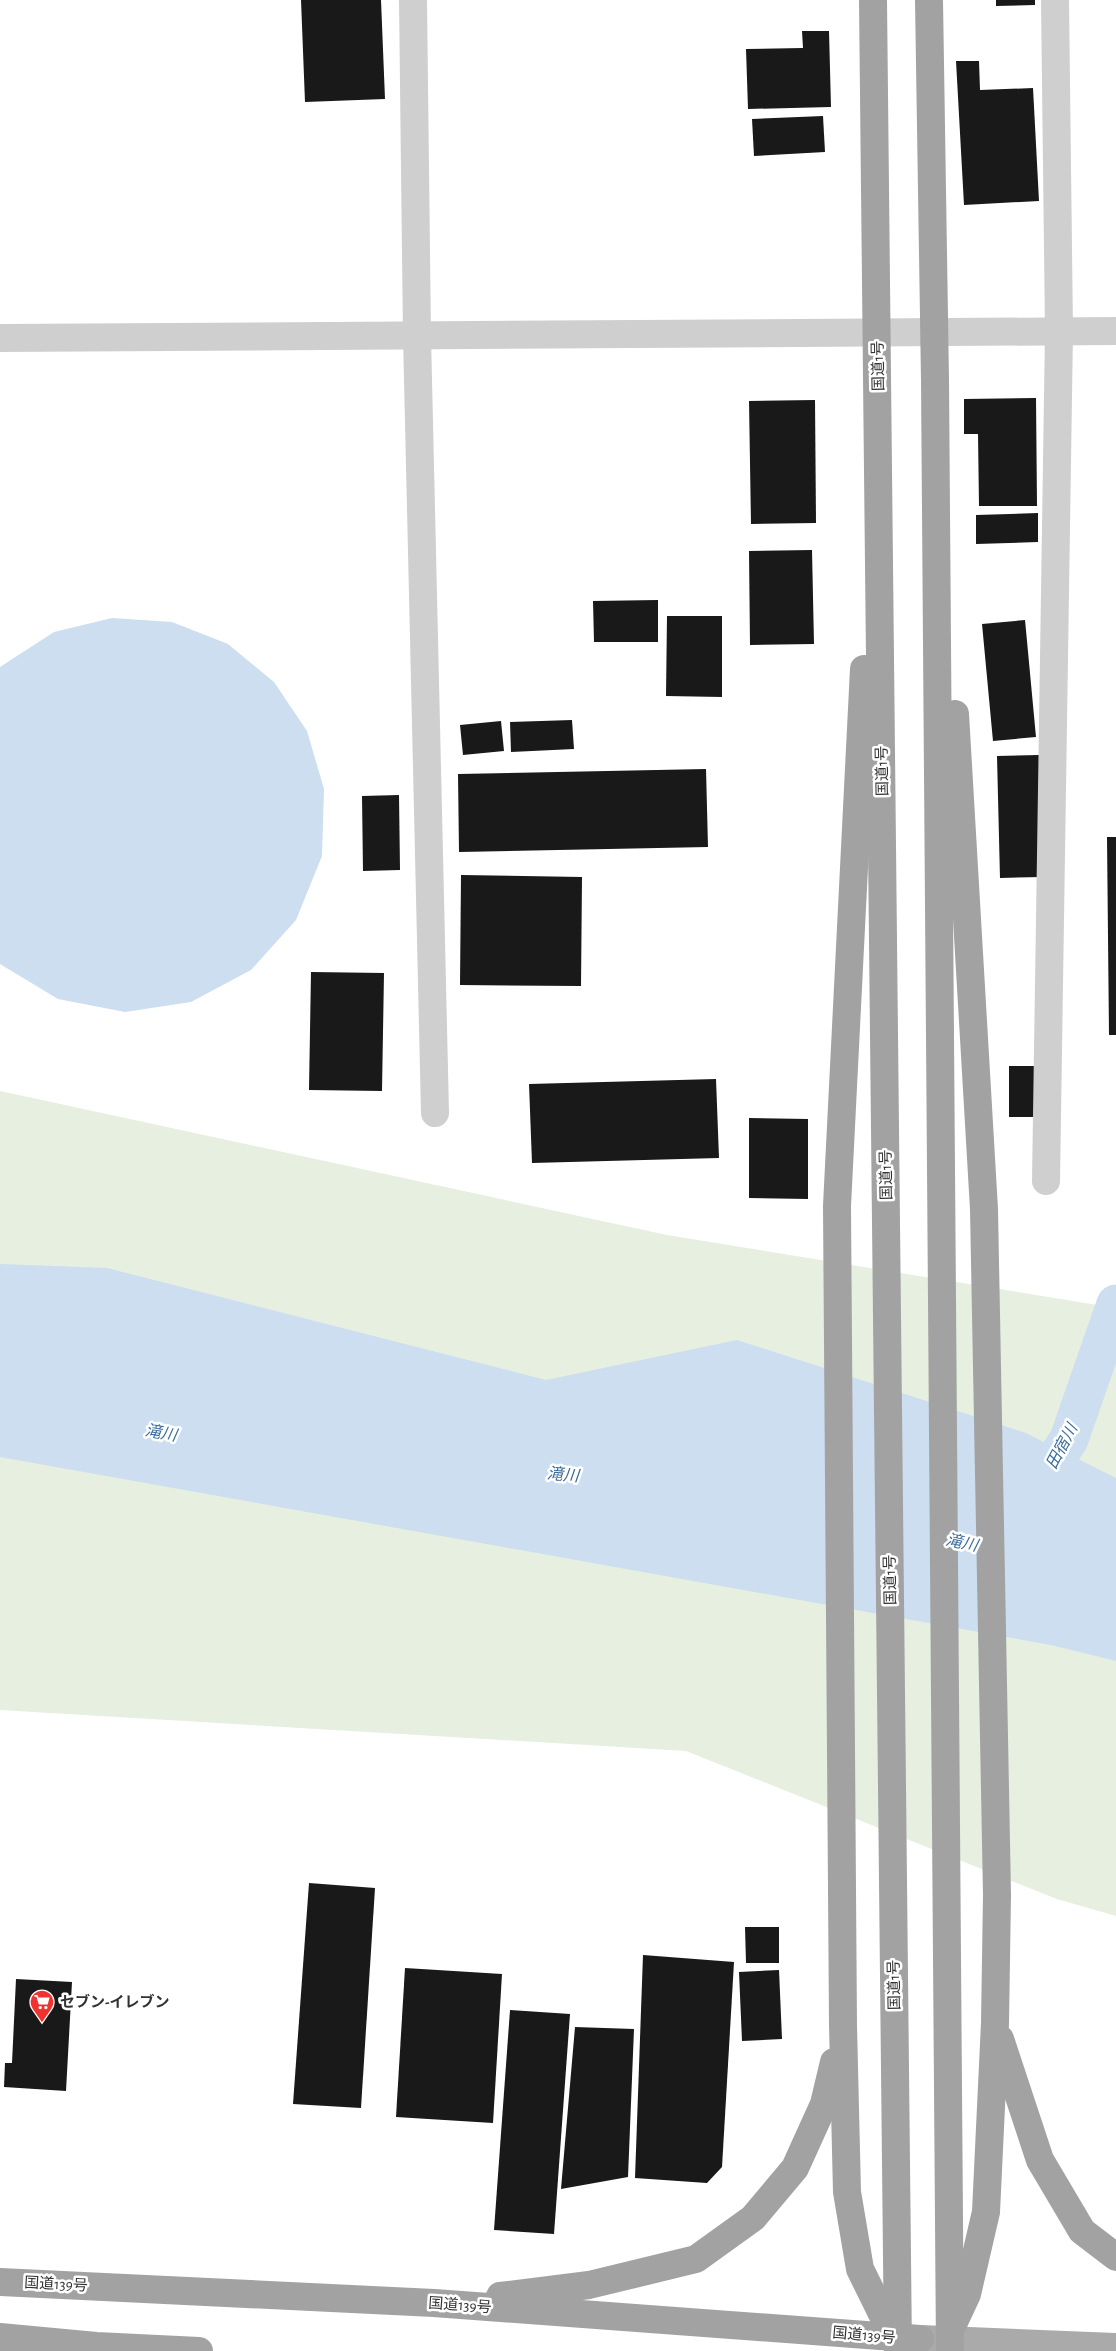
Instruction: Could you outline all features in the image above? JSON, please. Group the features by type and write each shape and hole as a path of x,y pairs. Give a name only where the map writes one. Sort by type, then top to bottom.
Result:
{"highway":[{"name":"国道1号","path":"873,0 878,388 921,2347"},
{"path":"921,2347 935,380 929,0"},
{"path":"921,2347 968,2294 986,2212 995,2023 997,1895 984,1209 935,380"},
{"path":"878,388 837,1206 843,2025 847,2192 860,2269 921,2347"},
{"path":"995,2023 1040,2160 1082,2231 1116,2257"},
{"path":"434,2303 589,2286 696,2259 753,2218 795,2168 824,2104 843,2025"},
{"name":"国道139号","path":"0,2282 434,2303 921,2347"},
{"path":"0,2337 102,2349 199,2351"}],"main road":[{"path":"921,2347 1116,2347"}],"street":[{"path":"412,0 417,336 435,1114"},
{"path":"1046,1181 1059,331 1056,0"},
{"path":"0,338 1116,331"}],"green space":[{"path":"0,1091 667,1235 1116,1308 1116,1916 1057,1899 686,1751 0,1710"}],"water":[{"path":"112,618 172,622 228,644 274,682 307,731 324,789 322,856 296,920 251,970 191,1002 125,1012 58,999 0,964 0,667 54,632"},
{"name":"滝川","path":"0,1264 107,1268 546,1380 737,1340 1026,1433 1116,1478 1116,1661 1051,1645 0,1457"}],"building":[{"path":"301,0 381,0 385,99 305,102"},
{"path":"996,0 1035,0 1035,5 996,6"},
{"path":"802,31 829,31 831,107 748,109 746,49 803,48"},
{"path":"956,61 979,61 980,90 1033,88 1039,201 964,205"},
{"path":"823,116 825,152 754,156 752,119"},
{"path":"1036,398 1037,506 979,506 978,434 964,434 964,399"},
{"path":"815,400 816,523 751,524 749,401"},
{"path":"1038,513 1038,542 976,544 976,515"},
{"path":"812,550 814,644 750,645 749,551"},
{"path":"658,600 658,642 594,642 593,601"},
{"path":"667,616 722,616 722,697 666,696"},
{"path":"1025,620 1036,737 993,741 982,624"},
{"path":"572,720 574,749 511,752 510,722"},
{"path":"501,721 504,751 463,755 460,725"},
{"path":"1039,755 1042,877 1000,878 997,756"},
{"path":"706,769 708,847 459,852 458,774"},
{"path":"399,795 400,870 363,871 362,796"},
{"path":"1107,837 1116,837 1116,1035 1109,1035"},
{"path":"461,875 582,877 581,986 460,985"},
{"path":"311,972 384,973 382,1091 309,1090"},
{"path":"1009,1066 1041,1066 1041,1117 1009,1117"},
{"path":"716,1079 719,1158 532,1163 529,1084"},
{"path":"749,1118 808,1119 808,1199 749,1198"},
{"path":"309,1883 375,1888 361,2108 293,2104"},
{"path":"745,1927 779,1927 779,1963 746,1963"},
{"path":"643,1955 734,1962 722,2167 707,2183 635,2178"},
{"path":"405,1968 502,1974 493,2123 396,2117"},
{"path":"779,1970 782,2039 742,2041 739,1972"},
{"name":"セブン-イレブン","path":"16,1979 72,1982 66,2091 4,2087 5,2063 12,2063"},
{"path":"510,2010 570,2014 554,2234 494,2230"},
{"path":"575,2027 634,2029 628,2177 561,2189"}],"waterway":[{"name":"田宿川","path":"1033,1495 1069,1439 1116,1304"}],"place":[{"name":"セブン-イレブン","path":"42,2023"}]}
